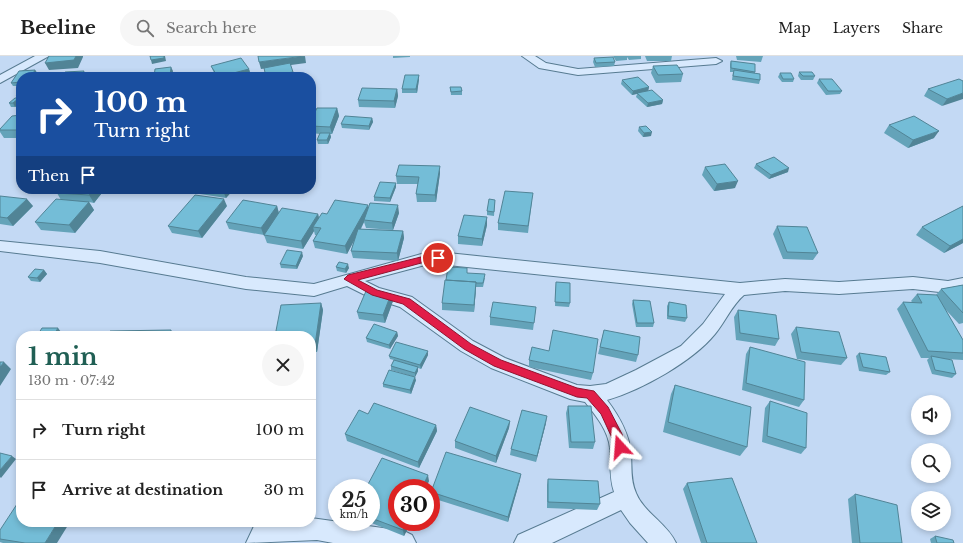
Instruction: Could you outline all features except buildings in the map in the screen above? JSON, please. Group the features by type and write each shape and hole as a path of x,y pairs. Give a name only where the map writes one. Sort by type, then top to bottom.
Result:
{"street":[{"path":"0,80 15,70 44,56"},
{"path":"527,56 543,66 578,72 716,61"},
{"path":"0,246 100,256 246,282 314,290 348,279 425,259 438,258 740,289 785,285 845,288 913,284 948,287 963,284"},
{"path":"348,279 375,293 394,297 406,302 467,346 498,363 577,393 590,394 608,392 643,376 687,351 709,329 734,294 740,289"},
{"path":"590,394 604,411 618,438 620,447 620,472 626,497 636,513 664,543"},
{"path":"526,543 626,497"},
{"path":"258,543 263,532 317,530 404,543"}],"route":[{"path":"438,258 425,259 348,279 375,293 394,297 406,302 467,346 498,363 577,393 590,394 604,411 618,438 620,447"}]}
